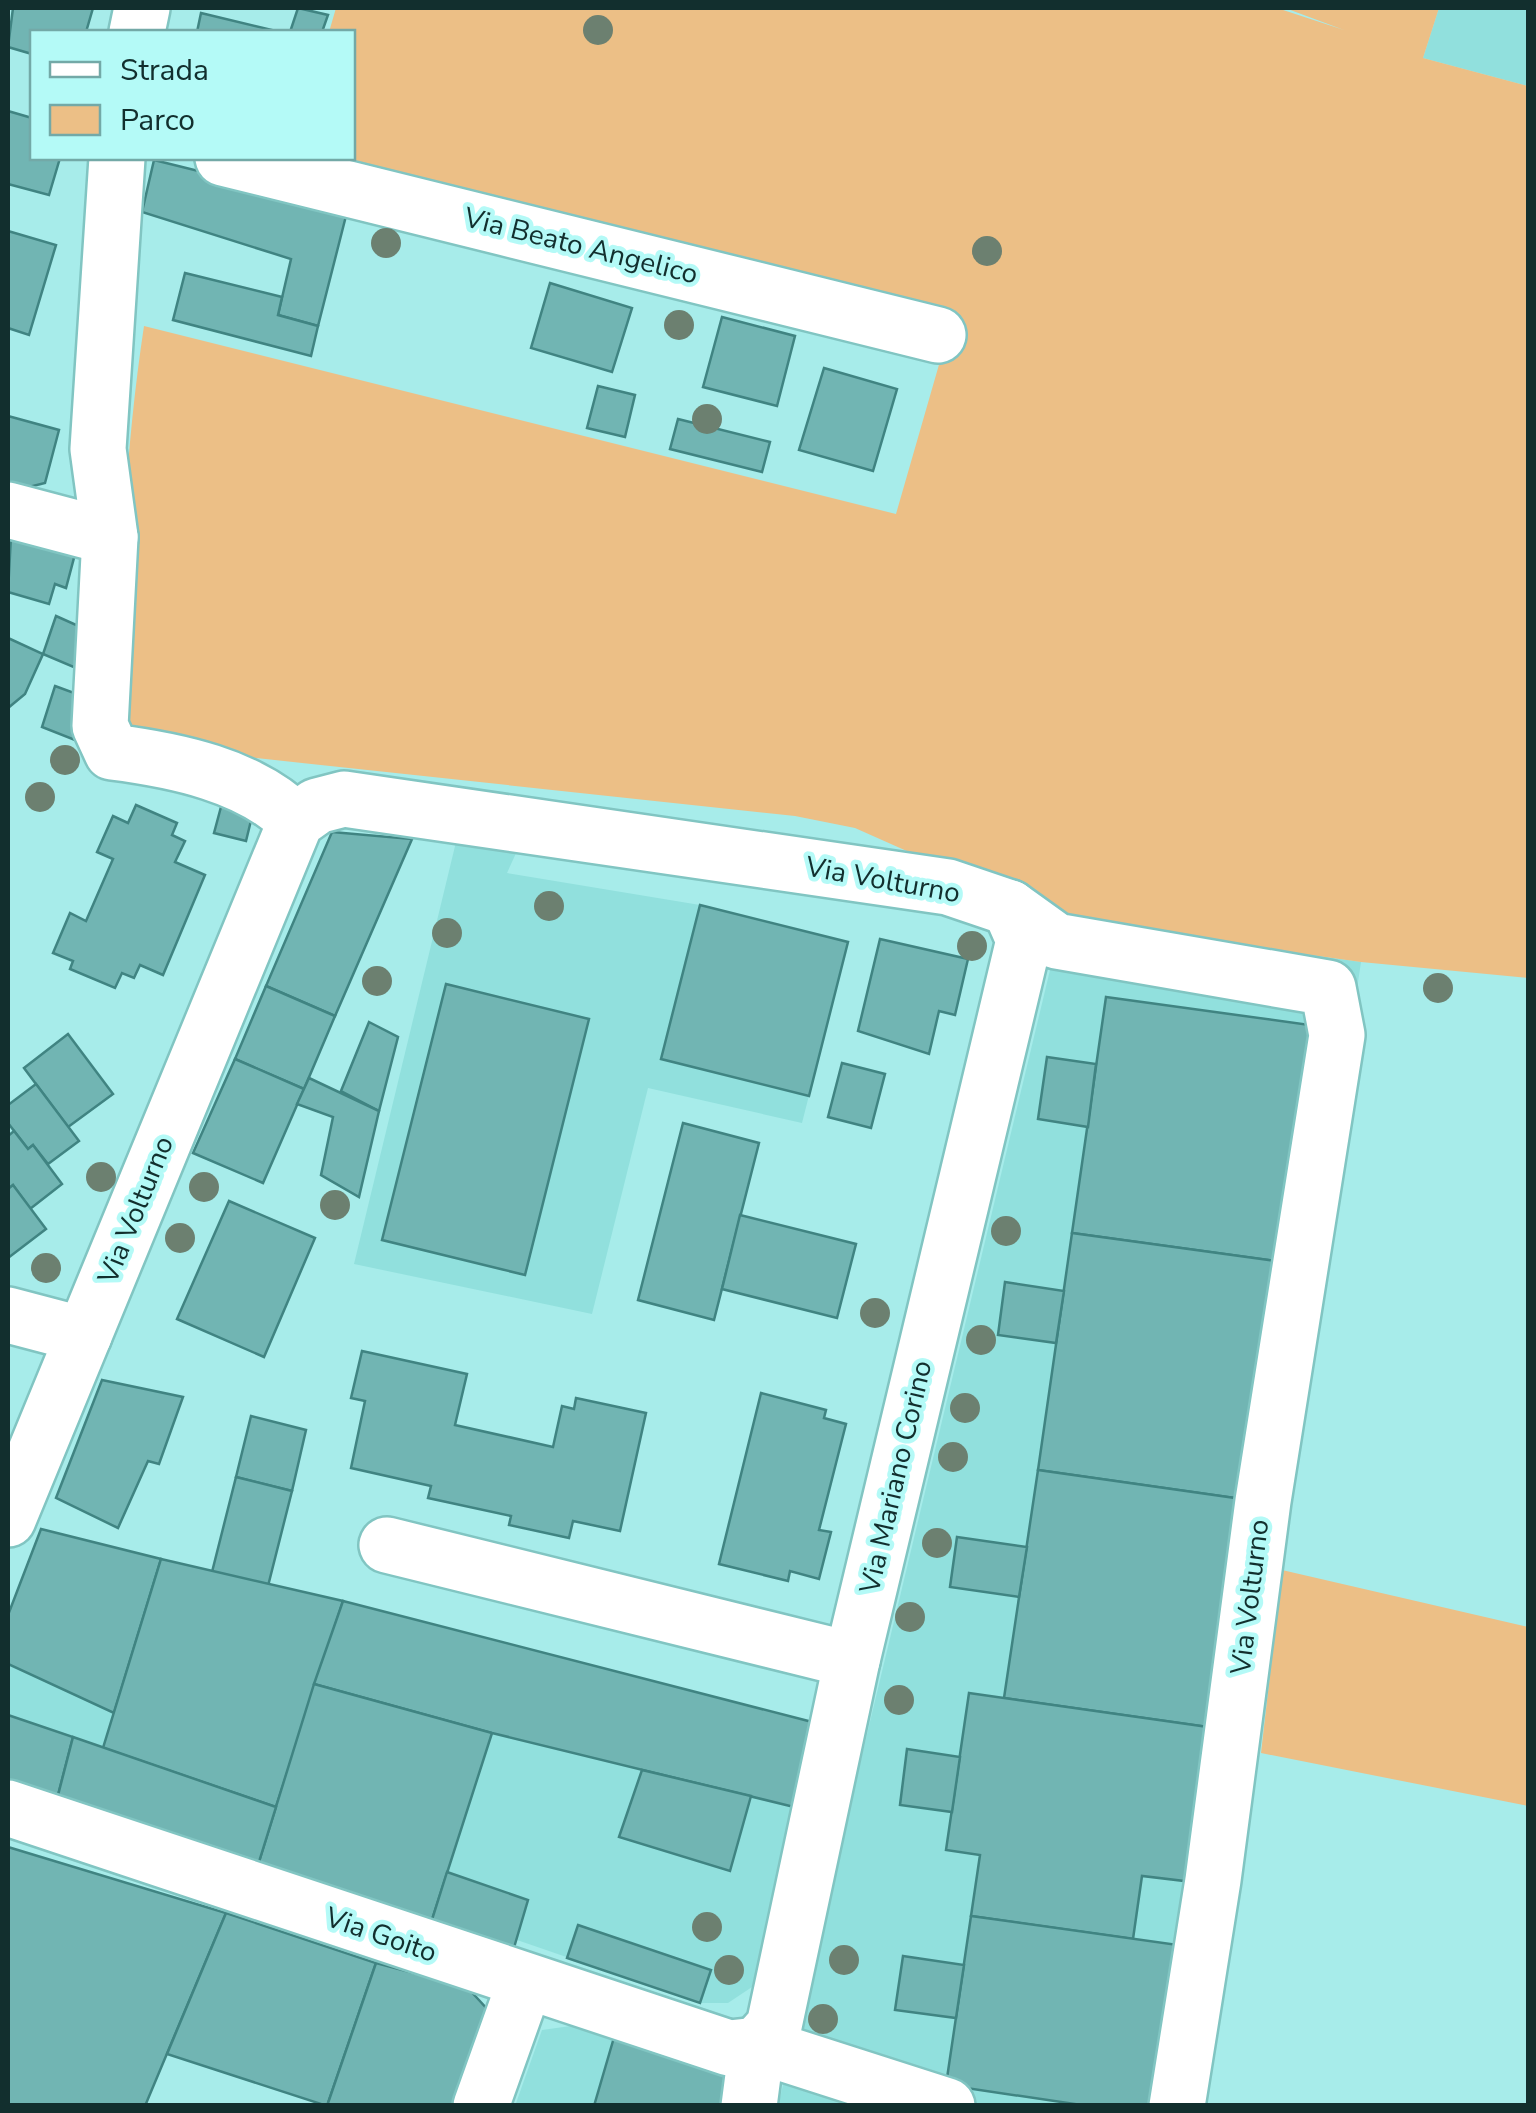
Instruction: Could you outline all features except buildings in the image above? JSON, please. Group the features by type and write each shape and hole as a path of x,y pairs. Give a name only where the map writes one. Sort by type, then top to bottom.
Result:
{"street":[{"path":"117,160 98,449 110,536 100,726 112,752 148,757 270,795 296,821"},
{"name":"Via Beato Angelico","path":"231,160 938,334"},
{"path":"8,510 110,536"},
{"name":"Via Volturno","path":"8,1519 296,821 317,806 344,799 948,887 1010,908 1056,940 1328,988 1337,1035 1263,1500 1211,1898 1177,2106"},
{"name":"Via Mariano Corino","path":"756,2045 774,2026 852,1660 1024,940 1010,908"},
{"path":"8,1316 84,1335"},
{"path":"387,1544 852,1660"},
{"name":"Via Goito","path":"8,1808 525,1984 729,2048 756,2045"},
{"path":"481,2106 525,1984"},
{"path":"749,2106 756,2045 947,2106"}],"shaded area":[{"path":"1439,8 1528,8 1528,86 1423,58"},
{"path":"456,842 517,851 507,873 700,905 848,942 802,1123 648,1088 592,1314 354,1264"},
{"path":"1062,920 1361,962 1191,2105 778,2106"},
{"path":"41,1529 794,1807 752,1987 728,2003 700,2003 517,1940 513,1951 8,1789 8,1615"},
{"path":"585,2024 734,2075 727,2105 515,2106 542,2030"}],"green space":[{"path":"336,8 1277,8 1344,30 1285,8 1439,8 1423,58 1528,86 1528,978 1361,962 1062,920 855,828 795,816 116,743 127,482 144,326 896,514 953,316 354,160 355,30 330,30"},
{"path":"1282,1570 1528,1627 1528,1806 1261,1753"}]}
